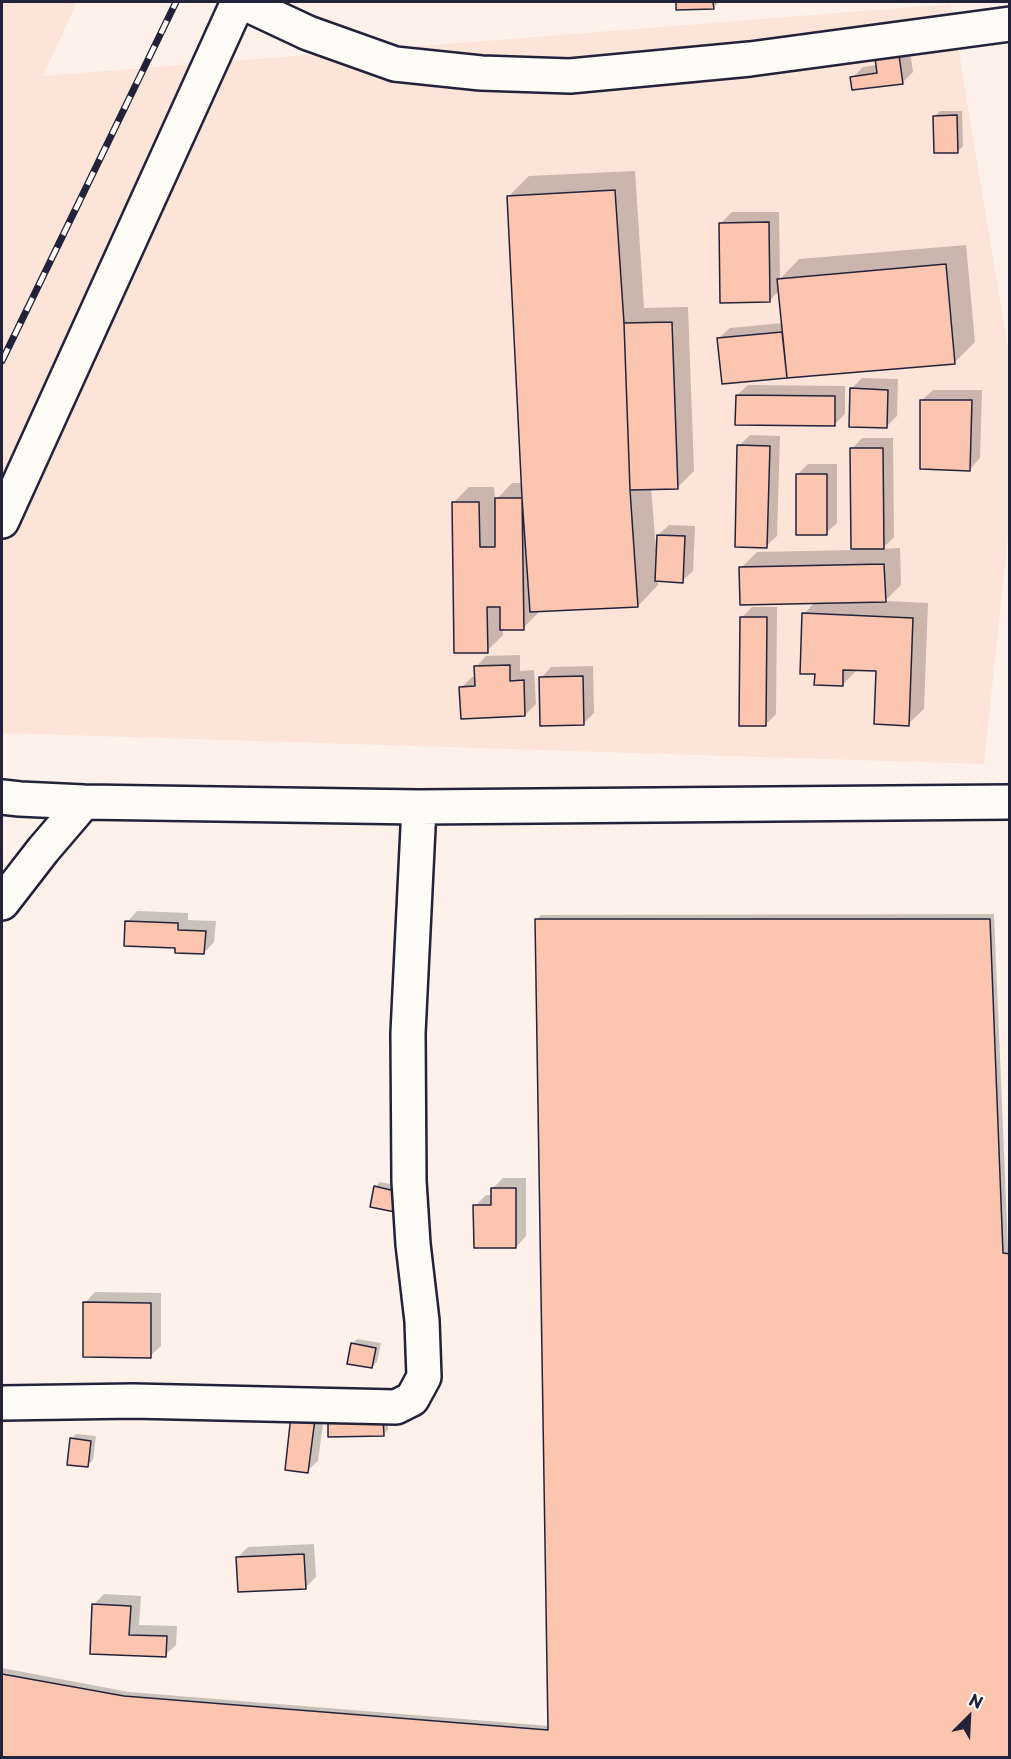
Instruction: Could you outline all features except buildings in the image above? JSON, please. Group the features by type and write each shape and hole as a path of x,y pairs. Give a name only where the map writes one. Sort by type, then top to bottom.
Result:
{"street":[{"path":"2,521 240,2 308,33 395,64 481,73 559,76 750,59 1010,24"},
{"path":"2,797 84,802 419,807 1010,802"},
{"path":"2,903 84,802"},
{"path":"2,1403 133,1401 396,1407 412,1399 424,1377 422,1321 412,1244 408,1033 419,807"}],"shaded area":[{"path":"2,2 77,2 43,76 951,4 1009,355 1009,527 984,764 2,733"}],"railway":[{"path":"2,361 176,2"}]}
